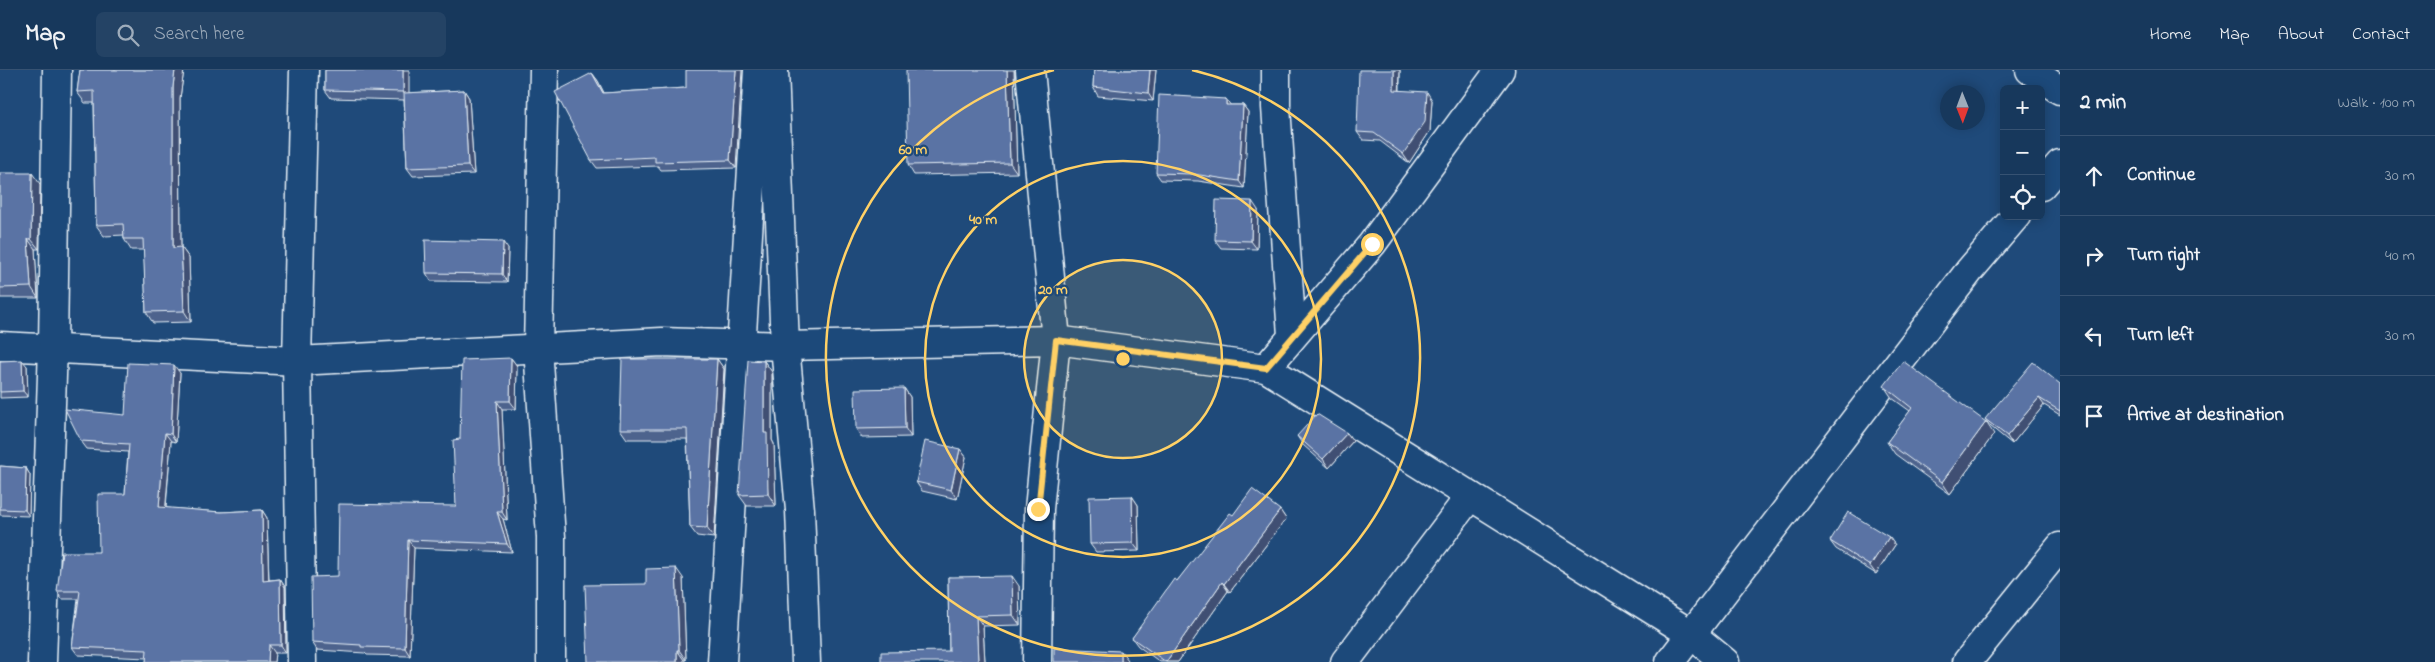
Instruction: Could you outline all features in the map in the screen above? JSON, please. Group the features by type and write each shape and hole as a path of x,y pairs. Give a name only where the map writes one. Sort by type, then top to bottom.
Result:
{"street":[{"path":"42,662 53,347 57,70"},
{"path":"302,662 297,361 304,70"},
{"path":"544,70 538,348 551,537 551,662"},
{"path":"722,662 758,70"},
{"path":"774,70 785,346 800,510 806,662"},
{"path":"1030,70 1056,340 1038,509 1037,662"},
{"path":"1276,70 1276,107 1292,335"},
{"path":"1266,368 1292,335 1318,309 1372,244 1500,70"},
{"path":"2030,70 2060,90"},
{"path":"2045,181 2060,164"},
{"path":"1670,662 1964,278 2013,220"},
{"path":"0,346 53,347 297,361 662,342 785,346 1056,340 1266,368 1691,634 1725,662"},
{"path":"1345,662 1470,496"},
{"path":"1967,662 2060,547"}],"building":[{"path":"80,70 175,70 173,87 173,248 181,247 184,311 146,312 143,239 124,239 123,224 96,225 94,91 77,92"},
{"path":"325,70 403,70 403,92 325,90"},
{"path":"686,70 736,70 730,160 655,162 655,157 591,160 555,92 592,73 603,93 686,88"},
{"path":"906,70 1007,70 1010,163 908,165"},
{"path":"1094,70 1150,70 1148,93 1093,87"},
{"path":"1359,70 1394,70 1394,90 1427,92 1425,122 1403,154 1374,133 1357,132"},
{"path":"464,90 468,166 407,168 404,93"},
{"path":"1159,95 1226,99 1226,105 1243,105 1239,181 1193,174 1156,173"},
{"path":"0,173 32,173 31,239 28,239 31,287 0,288"},
{"path":"1216,200 1252,201 1251,241 1215,240"},
{"path":"425,240 503,242 502,274 426,273"},
{"path":"511,358 510,401 497,401 502,512 497,512 507,544 408,540 405,648 361,647 361,645 312,642 311,577 338,576 339,504 456,506 453,440 460,439 462,360"},
{"path":"622,359 717,359 707,528 690,527 687,429 620,429"},
{"path":"22,360 23,391 0,392 0,361"},
{"path":"748,360 764,361 764,433 767,433 768,494 739,495"},
{"path":"1903,361 1986,422 1942,482 1887,442 1912,408 1884,386"},
{"path":"2033,362 2060,384 2060,411 2039,398 2007,436 1985,419"},
{"path":"128,363 174,365 171,434 165,433 159,507 221,512 262,510 263,581 280,579 281,645 269,645 268,662 146,662 147,650 72,647 80,591 57,591 62,552 99,552 98,494 125,494 129,444 81,441 65,409 125,415"},
{"path":"904,388 905,428 856,429 855,389"},
{"path":"1317,414 1347,433 1323,459 1297,436"},
{"path":"925,441 960,449 951,490 916,482"},
{"path":"0,466 26,468 25,510 0,509"},
{"path":"1252,489 1280,510 1224,584 1222,582 1166,662 1132,638 1174,579 1177,581 1230,513 1233,515"},
{"path":"1132,496 1133,543 1090,544 1089,497"},
{"path":"1848,512 1889,537 1870,566 1830,541"},
{"path":"676,568 679,650 677,650 677,662 588,662 585,585 646,584 646,569"},
{"path":"1012,576 1013,615 976,616 978,662 881,662 881,652 949,651 948,577"},
{"path":"1054,648 1121,651 1121,662 1054,662"}],"route":[{"path":"1038,509 1056,340 1266,368 1292,335 1318,309 1372,244"}]}
